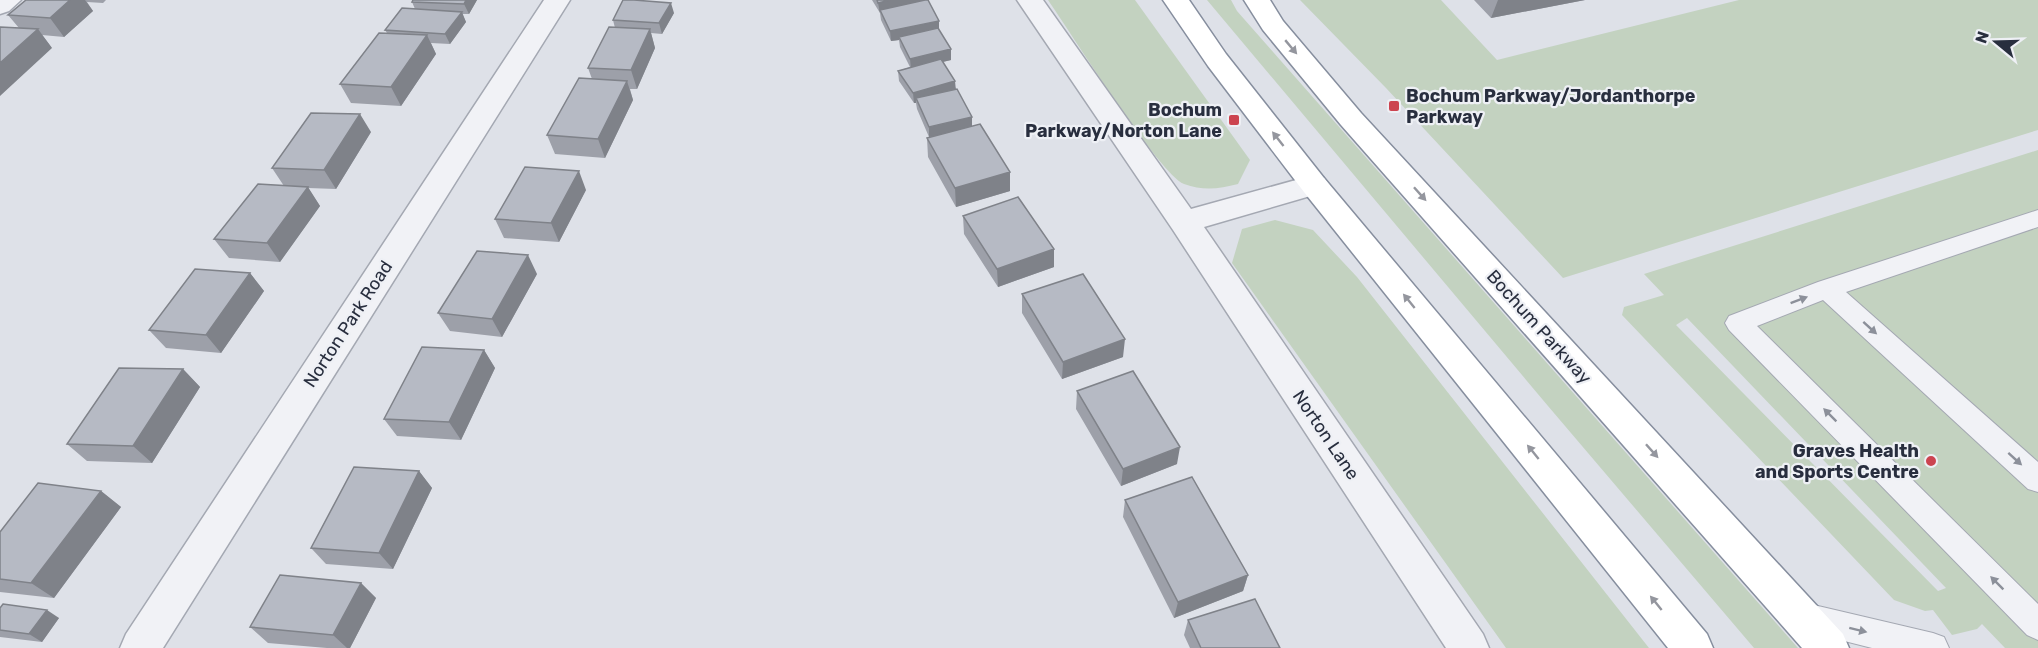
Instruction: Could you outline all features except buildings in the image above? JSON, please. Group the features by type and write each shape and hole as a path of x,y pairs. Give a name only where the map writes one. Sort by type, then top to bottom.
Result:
{"highway":[{"path":"1176,0 1217,60 1314,185 1693,648"},
{"name":"Bochum Parkway","path":"1257,0 1272,25 1352,119 1829,648"}],"street":[{"path":"0,6 8,0"},
{"name":"Norton Park Road","path":"140,648 557,0"},
{"name":"Norton Lane","path":"1030,0 1184,222 1469,648"},
{"path":"1184,222 1314,185"}],"lane":[{"path":"2038,218 1827,289 1738,323 2038,625"},
{"path":"1827,289 2038,480"},
{"path":"1801,616 1933,648"}],"green space":[{"path":"1048,0 1135,0 1250,160 1238,184 1218,188 1198,188 1184,184 1172,175 1136,130"},
{"path":"1207,0 1231,0 1237,11 1798,648 1754,648"},
{"path":"1300,0 1441,0 1497,60 1739,0 2038,0 2038,130 1563,278 1386,88"},
{"name":"Graves Health and Sports Centre","path":"2038,150 2038,648 2005,648 1982,624 1977,629 1952,635 1933,610 1925,611 1894,600 1622,315 1624,307 1664,295 1644,274","holes":["1687,318 1946,588 1938,591 1676,325"]},
{"path":"1275,220 1313,230 1357,277 1649,648 1506,648 1232,263 1242,229"}],"place":[{"name":"Bochum Parkway/Jordanthorpe Parkway","path":"1394,106"},
{"name":"Bochum Parkway/Norton Lane","path":"1234,120"},
{"name":"Graves Health and Sports Centre","path":"1931,461"}]}
